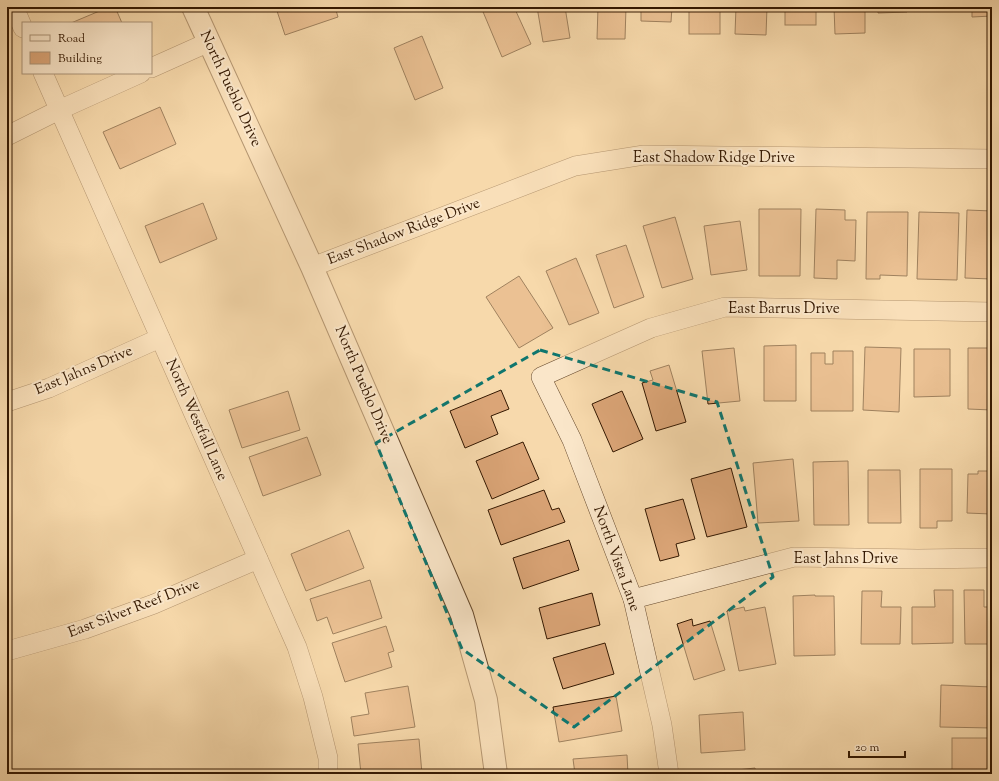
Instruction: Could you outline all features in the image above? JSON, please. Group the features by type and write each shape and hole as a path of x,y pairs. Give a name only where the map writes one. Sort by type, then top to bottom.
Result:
{"street":[{"path":"14,7 22,26"},
{"name":"North Pueblo Drive","path":"193,7 312,267 462,615 486,700 496,774"},
{"path":"152,68 209,42"},
{"name":"North Westfall Lane","path":"43,74 299,654 313,697 328,758 328,774"},
{"path":"7,136 139,74"},
{"name":"East Shadow Ridge Drive","path":"312,267 575,166 644,155 992,159"},
{"name":"East Barrus Drive","path":"541,377 651,328 724,307 992,312"},
{"name":"East Jahns Drive","path":"7,402 48,388 160,338"},
{"name":"North Vista Lane","path":"541,377 572,440 633,599 662,725 669,774"},
{"name":"East Jahns Drive","path":"633,599 794,557 918,560 992,558"},
{"name":"East Silver Reef Drive","path":"7,651 85,629 154,604 258,559"}],"highlighted area":[{"path":"540,350 717,402 773,577 574,727 462,649 376,443"}],"building":[{"path":"109,7 115,7 122,22 73,22"},
{"path":"335,7 338,17 285,35 276,8"},
{"path":"481,7 514,7 531,44 502,57"},
{"path":"537,7 565,7 570,38 543,42"},
{"path":"598,7 626,7 625,39 597,39"},
{"path":"641,7 672,7 671,22 641,21"},
{"path":"689,7 720,7 720,34 689,34"},
{"path":"736,7 767,7 766,35 735,34"},
{"path":"785,7 816,7 816,25 785,25"},
{"path":"834,7 865,7 865,33 835,34"},
{"path":"878,7 906,7 907,12 878,13"},
{"path":"926,7 962,7 962,9 926,9"},
{"path":"972,7 992,7 992,16 972,17"},
{"path":"422,36 443,88 415,100 394,48"},
{"path":"160,107 176,144 120,169 103,132"},
{"path":"203,203 217,239 160,263 145,226"},
{"path":"759,209 801,209 800,276 759,276"},
{"path":"816,209 845,210 845,220 856,220 855,261 837,260 837,279 814,278"},
{"path":"967,210 992,211 992,281 991,279 965,278"},
{"path":"867,212 908,212 907,276 880,275 880,279 866,279"},
{"path":"919,212 959,213 957,280 917,279"},
{"path":"675,217 693,279 662,288 643,226"},
{"path":"740,221 747,270 711,275 704,226"},
{"path":"626,245 644,297 614,308 596,255"},
{"path":"576,258 599,313 569,325 546,271"},
{"path":"519,276 553,328 519,348 486,297"},
{"path":"796,345 796,401 764,401 764,346"},
{"path":"865,347 901,348 899,412 863,410"},
{"path":"734,348 740,401 708,404 702,351"},
{"path":"968,348 992,348 992,410 968,409"},
{"path":"914,349 950,349 950,396 914,397"},
{"path":"833,351 853,351 853,411 811,411 811,353 825,353 825,364 833,364"},
{"path":"669,365 686,422 656,431 642,383 653,380 650,371"},
{"path":"501,390 509,409 491,416 498,434 465,448 450,411"},
{"path":"288,391 300,430 242,448 229,410"},
{"path":"622,391 643,439 613,452 592,404"},
{"path":"307,437 321,475 263,496 249,457"},
{"path":"523,442 539,479 492,499 476,461"},
{"path":"793,459 799,521 758,523 753,463"},
{"path":"848,461 849,525 814,525 813,462"},
{"path":"731,468 747,527 707,537 691,479"},
{"path":"920,469 952,469 952,521 937,521 937,528 920,528"},
{"path":"868,470 900,470 901,523 868,523"},
{"path":"978,471 992,471 992,528 991,514 967,513 968,474 978,474"},
{"path":"544,490 552,510 559,508 565,522 501,545 488,510"},
{"path":"683,499 695,539 676,544 679,556 660,561 645,509"},
{"path":"349,530 364,568 306,591 291,554"},
{"path":"569,540 579,570 523,589 513,558"},
{"path":"370,580 382,618 333,634 327,617 317,621 310,599"},
{"path":"934,590 953,590 953,643 912,644 912,607 935,607"},
{"path":"964,590 984,590 984,607 992,607 992,644 965,644"},
{"path":"862,591 882,591 881,607 901,607 900,644 861,644"},
{"path":"592,593 600,625 547,639 539,608"},
{"path":"793,596 834,596 835,655 794,656"},
{"path":"744,607 745,611 765,607 776,664 739,671 727,611"},
{"path":"692,619 693,626 710,621 725,670 694,680 677,624"},
{"path":"386,626 394,651 388,653 392,667 345,682 332,643"},
{"path":"605,643 614,674 563,689 553,658"},
{"path":"941,685 992,687 992,728 940,727"},
{"path":"408,686 415,727 354,736 351,717 369,714 365,693"},
{"path":"616,696 622,731 559,742 553,707"},
{"path":"743,712 745,750 701,753 699,715"},
{"path":"952,738 992,738 992,774 952,774"},
{"path":"419,739 422,774 361,774 358,744"},
{"path":"627,755 628,774 575,774 573,759"},
{"path":"755,768 756,774 702,774"},
{"path":"205,771 240,771 240,774 205,774"}]}
